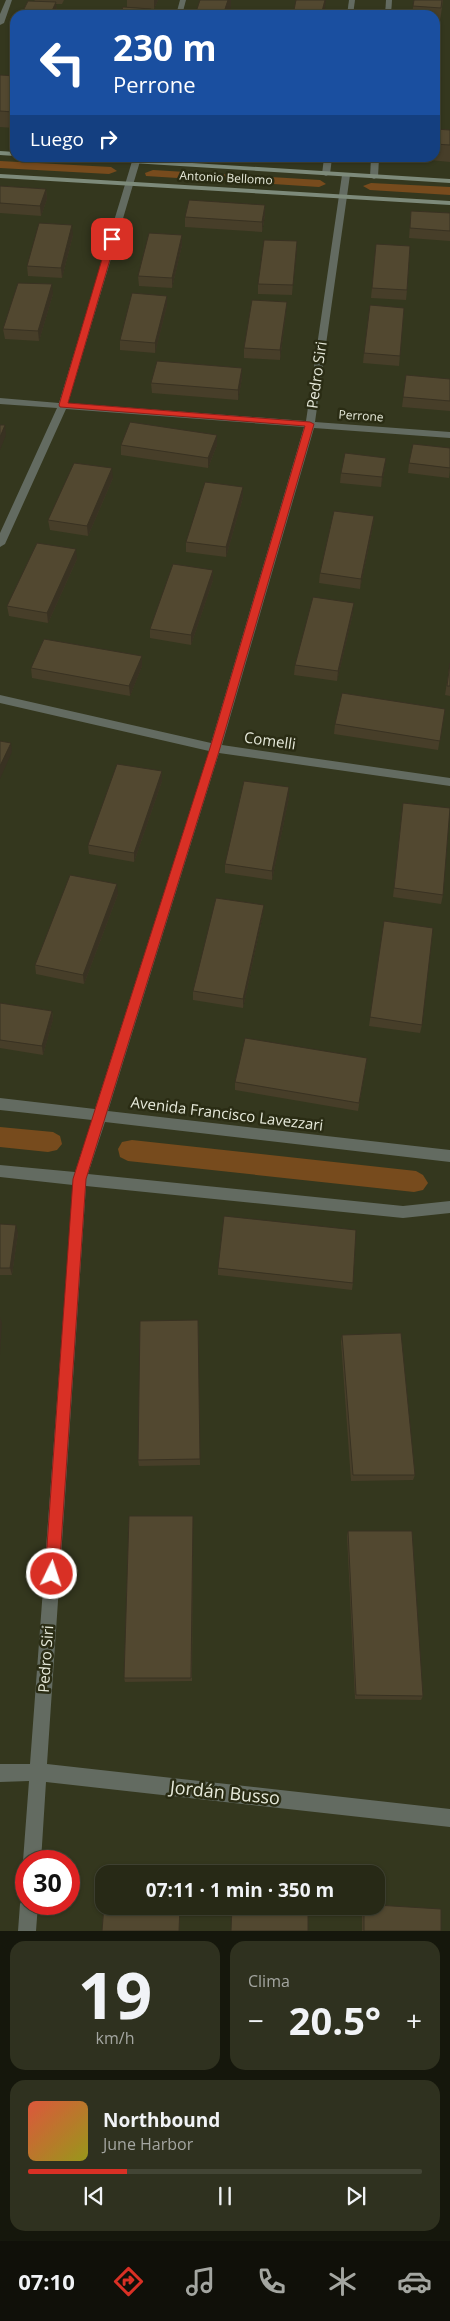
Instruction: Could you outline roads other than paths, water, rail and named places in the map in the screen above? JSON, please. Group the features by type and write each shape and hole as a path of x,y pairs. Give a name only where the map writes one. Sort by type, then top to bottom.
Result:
{"street":[{"path":"0,23 9,0"},
{"path":"0,544 63,405 135,162"},
{"name":"Antonio Bellomo","path":"174,162 326,174 450,181"},
{"path":"326,174 328,162"},
{"path":"374,176 375,162"},
{"name":"Pedro Siri","path":"33,1850 80,1179 215,748 310,424 346,175"},
{"name":"Antonio Bellomo","path":"0,176 450,203"},
{"name":"Perrone","path":"0,401 450,435"},
{"name":"Comelli","path":"0,699 215,748 450,782"},
{"name":"Avenida Francisco Lavezzari","path":"0,1104 450,1156"},
{"path":"0,1171 403,1212 450,1207"},
{"name":"Jordán Busso","path":"0,1774 38,1772 450,1818"},
{"path":"27,1931 28,1915"}]}
